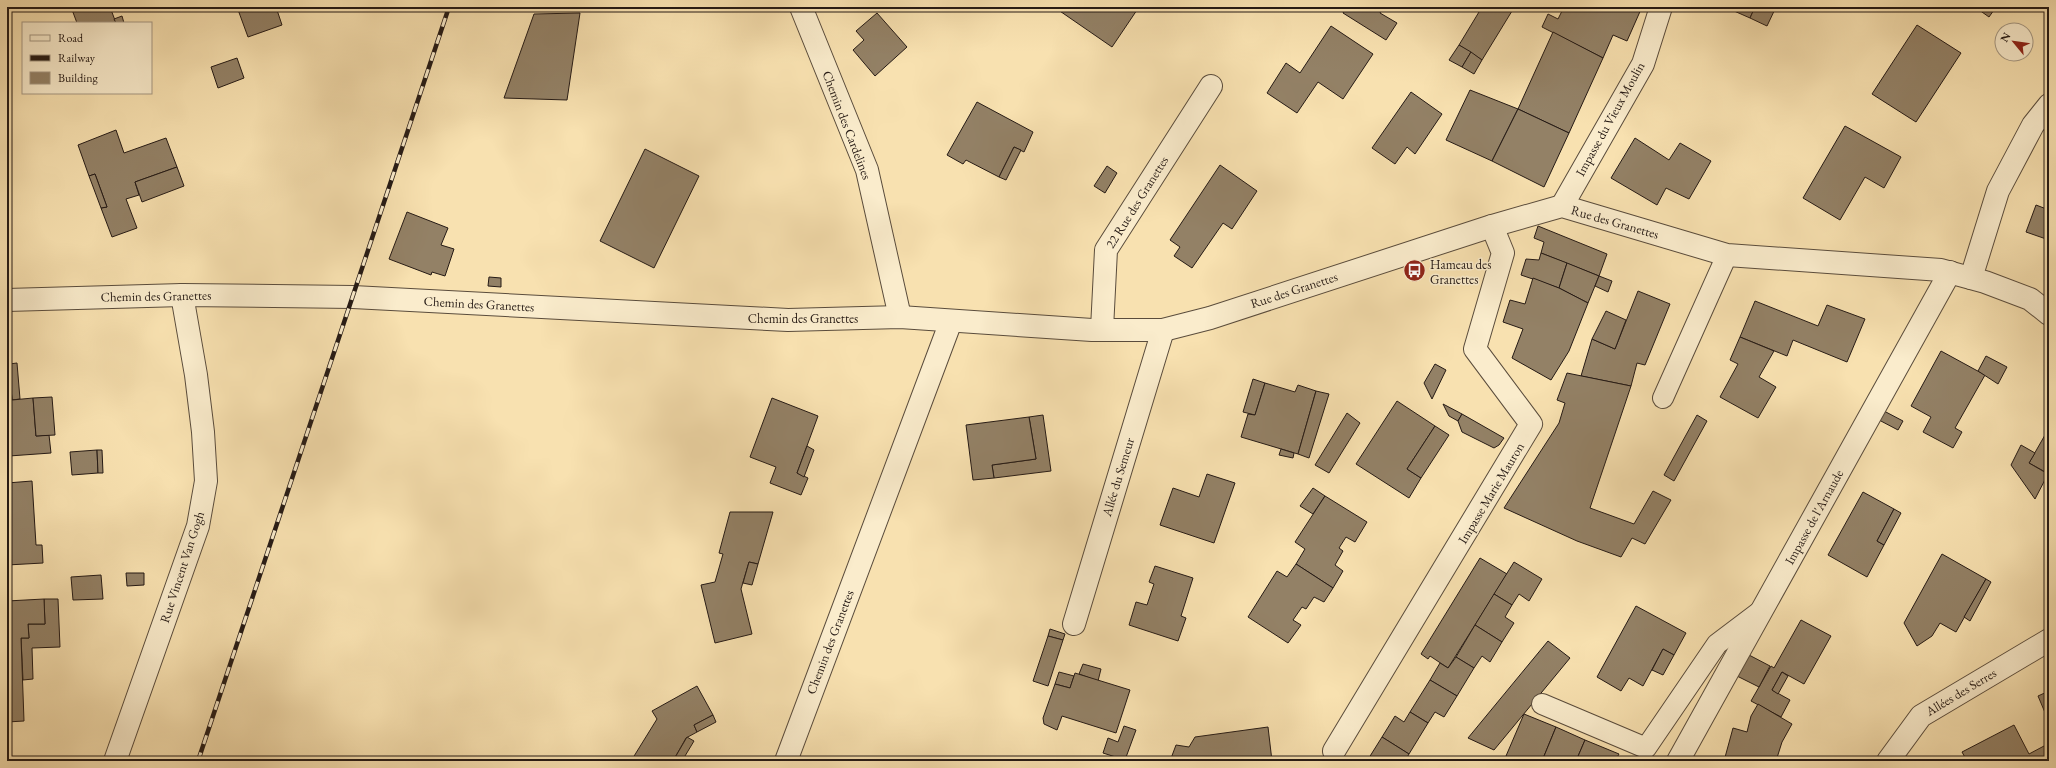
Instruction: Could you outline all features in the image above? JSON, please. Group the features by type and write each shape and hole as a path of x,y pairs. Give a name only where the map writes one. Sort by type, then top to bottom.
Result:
{"street":[{"name":"Chemin des Cardelines","path":"801,7 867,170 900,317"},
{"name":"Impasse du Vieux Moulin","path":"1562,206 1643,64 1660,7"},
{"name":"22 Rue des Granettes","path":"1097,330 1106,250 1210,86"},
{"path":"1972,278 1998,191 2033,125 2049,105"},
{"name":"Rue des Granettes","path":"1097,330 1163,330 1210,318 1492,226 1562,206 1727,255 1941,270 1972,278 2030,299 2049,314"},
{"name":"Impasse Marie Mauron","path":"1334,751 1532,424 1475,349 1503,253 1492,226"},
{"name":"Impasse de l'Arnaude","path":"1678,761 1950,272"},
{"name":"Chemin des Granettes","path":"7,300 182,295 353,297 788,320 900,317 1097,330"},
{"name":"Rue Vincent Van Gogh","path":"115,761 198,526 206,481 203,432 196,376 182,295"},
{"name":"Chemin des Granettes","path":"786,761 951,321"},
{"name":"Allée du Semeur","path":"1074,624 1163,330"},
{"name":"Allées des Serres","path":"1888,761 1921,716 2049,640"}],"lane":[{"path":"1663,398 1727,255"},
{"path":"1542,704 1646,748 1716,644 1762,610"}],"building":[{"path":"71,7 110,7 116,22 77,22"},
{"path":"237,7 276,7 282,25 248,37"},
{"path":"1054,7 1139,7 1112,47"},
{"path":"1346,7 1383,7 1380,13 1397,23 1386,40 1343,13"},
{"path":"1482,7 1506,7 1512,11 1482,60 1459,45"},
{"path":"1564,7 1577,7 1582,9 1583,7 1642,7 1627,41 1613,35 1603,58 1542,27 1548,14 1558,19"},
{"path":"1725,7 1755,7 1750,18"},
{"path":"1755,7 1776,7 1767,26 1750,18"},
{"path":"1975,7 1996,7 1989,17"},
{"path":"580,13 567,100 504,98 534,14"},
{"path":"877,13 907,47 875,76 853,50 864,40 856,31"},
{"path":"122,16 124,22 116,22 114,19"},
{"path":"1917,25 1961,53 1916,122 1872,94"},
{"path":"1331,26 1373,54 1343,99 1318,82 1297,113 1267,93 1286,63 1300,73"},
{"path":"1553,32 1603,58 1569,133 1518,109"},
{"path":"1459,45 1471,52 1462,67 1449,60"},
{"path":"1471,52 1482,60 1474,74 1462,67"},
{"path":"237,58 244,78 218,88 211,67"},
{"path":"1470,90 1518,109 1492,161 1446,140"},
{"path":"1411,92 1442,114 1415,154 1407,147 1395,164 1372,148"},
{"path":"977,102 1033,132 1024,152 1014,147 999,177 966,160 963,164 947,155"},
{"path":"1518,109 1569,133 1544,187 1492,161"},
{"path":"1845,126 1901,157 1884,188 1865,177 1840,220 1803,198"},
{"path":"116,130 124,153 166,138 177,167 135,182 139,195 126,199 137,228 112,237 101,208 107,207 95,174 89,176 78,145"},
{"path":"1635,138 1669,160 1680,143 1711,161 1689,199 1666,188 1657,205 1611,178"},
{"path":"1014,147 1021,150 1006,180 999,177"},
{"path":"645,149 699,176 654,268 600,241"},
{"path":"1220,165 1257,191 1232,229 1223,223 1192,268 1174,256 1180,247 1170,240"},
{"path":"1107,166 1117,173 1105,193 1094,186"},
{"path":"177,167 184,186 142,202 135,182"},
{"path":"95,174 107,207 101,208 89,176"},
{"path":"2036,205 2049,210 2049,240 2026,232"},
{"path":"407,212 448,228 441,245 454,249 445,276 432,272 431,275 389,259"},
{"path":"1538,226 1607,254 1599,276 1541,253 1544,242 1534,238"},
{"path":"1541,253 1567,263 1559,288 1521,275 1526,259 1539,260"},
{"path":"1567,263 1599,276 1588,303 1559,288"},
{"path":"1599,276 1612,281 1608,292 1595,286"},
{"path":"489,277 501,278 501,287 488,286"},
{"path":"1533,278 1559,288 1588,303 1569,351 1551,380 1512,358 1523,329 1503,322 1510,300 1525,304"},
{"path":"1638,291 1670,304 1645,365 1637,363 1631,386 1581,376 1592,339 1615,349"},
{"path":"1755,301 1818,326 1827,305 1865,319 1847,362 1793,340 1787,356 1740,337"},
{"path":"1606,311 1626,320 1615,349 1592,339"},
{"path":"1740,337 1774,351 1759,377 1776,387 1758,418 1720,397 1738,364 1730,360"},
{"path":"1941,351 1985,375 1955,428 1962,432 1953,448 1923,432 1931,417 1911,406"},
{"path":"1986,356 2007,367 1998,384 1978,371"},
{"path":"17,363 20,399 12,400 9,364"},
{"path":"7,364 9,364 12,400 33,398 36,436 49,435 51,453 9,456 7,438"},
{"path":"1435,364 1446,370 1432,399 1424,383"},
{"path":"1567,373 1631,386 1590,508 1634,524 1653,491 1671,500 1645,544 1632,538 1621,557 1577,541 1504,508 1559,423 1565,403 1557,400"},
{"path":"1253,379 1265,383 1255,415 1243,412"},
{"path":"1265,383 1295,392 1298,385 1316,391 1298,454 1241,437 1248,414 1255,415"},
{"path":"1316,391 1329,394 1309,458 1298,454"},
{"path":"52,397 55,435 36,436 33,398"},
{"path":"772,398 818,416 797,473 808,478 801,495 770,483 776,467 750,457"},
{"path":"1397,401 1435,426 1407,469 1421,478 1409,498 1356,464"},
{"path":"1443,404 1462,414 1458,421 1449,416"},
{"path":"1884,411 1903,421 1898,430 1879,420"},
{"path":"1347,413 1360,423 1329,473 1315,465"},
{"path":"1462,414 1504,438 1499,445 1494,448 1462,432 1458,421"},
{"path":"1043,415 1051,471 994,478 992,465 1036,459 1029,417"},
{"path":"1697,415 1707,421 1674,481 1664,475"},
{"path":"1029,417 1036,459 992,465 994,478 973,480 966,425"},
{"path":"1435,426 1449,435 1421,478 1407,469"},
{"path":"2049,428 2049,474 2029,463"},
{"path":"2021,445 2035,453 2029,463 2048,474 2035,499 2011,465"},
{"path":"807,446 814,450 804,477 797,473"},
{"path":"1281,449 1294,453 1293,458 1279,455"},
{"path":"97,450 98,473 72,475 70,452"},
{"path":"97,450 102,450 103,473 98,473"},
{"path":"1207,474 1235,483 1214,543 1160,525 1173,488 1199,497"},
{"path":"32,481 36,545 42,545 43,563 7,565 7,483"},
{"path":"1313,488 1325,496 1313,514 1300,506"},
{"path":"1863,492 1894,509 1877,541 1884,545 1867,577 1828,555"},
{"path":"1325,496 1367,522 1355,542 1346,537 1339,548 1343,551 1335,565 1343,571 1333,588 1296,564 1305,549 1295,542"},
{"path":"1894,509 1901,513 1884,545 1877,541"},
{"path":"730,512 773,512 758,564 749,562 741,589 752,634 715,643 701,585 715,582 723,554 719,553"},
{"path":"1942,554 1986,579 1956,632 1940,623 1932,636 1917,646 1904,623"},
{"path":"1480,558 1507,574 1448,668 1430,656 1428,659 1421,654"},
{"path":"749,562 758,564 752,585 743,583"},
{"path":"1514,562 1542,579 1529,601 1519,594 1512,605 1494,594"},
{"path":"1296,564 1333,588 1324,602 1314,597 1306,609 1302,607 1293,620 1301,625 1288,643 1248,617 1277,571 1287,577"},
{"path":"1155,566 1193,578 1181,616 1186,618 1178,641 1129,625 1136,602 1147,605 1154,584 1149,582"},
{"path":"126,573 144,573 144,585 127,586"},
{"path":"101,575 103,599 73,600 71,577"},
{"path":"1986,579 1991,582 1970,621 1964,617"},
{"path":"1494,594 1512,605 1505,617 1514,623 1502,642 1475,625"},
{"path":"44,599 58,599 60,647 32,648 33,679 23,680 21,638 29,638 28,624 45,624"},
{"path":"44,599 45,624 28,624 29,638 21,638 24,721 7,722 7,601"},
{"path":"1636,606 1686,633 1674,655 1663,649 1643,686 1629,678 1621,691 1597,677"},
{"path":"1801,620 1831,636 1804,684 1782,672 1772,690 1790,700 1781,717 1751,701 1771,666 1774,668"},
{"path":"1475,625 1502,642 1490,662 1482,656 1474,668 1456,657"},
{"path":"1050,629 1065,634 1063,640 1048,636"},
{"path":"1048,636 1063,640 1048,686 1033,681"},
{"path":"1548,641 1570,658 1494,750 1468,738"},
{"path":"1663,649 1674,655 1663,675 1652,670"},
{"path":"1749,655 1770,666 1759,687 1737,676"},
{"path":"1456,657 1474,668 1457,696 1430,680 1440,663 1448,668"},
{"path":"1083,664 1101,669 1098,681 1079,674"},
{"path":"1059,672 1074,676 1070,688 1055,684"},
{"path":"1782,672 1788,676 1778,694 1772,690"},
{"path":"1075,673 1130,690 1116,733 1062,716 1057,730 1044,724 1043,718 1055,684 1070,688"},
{"path":"1430,680 1457,696 1444,717 1435,712 1428,723 1410,712"},
{"path":"697,686 713,715 694,725 697,732 686,738 673,761 631,761 657,719 652,711"},
{"path":"2049,691 2049,722 2038,696"},
{"path":"1758,704 1792,724 1782,742 1776,761 1724,761 1733,728 1747,732 1751,716"},
{"path":"1410,712 1428,723 1409,754 1382,737 1395,716 1404,722"},
{"path":"1524,714 1556,727 1542,761 1518,761 1506,756"},
{"path":"713,715 716,722 697,732 694,725"},
{"path":"2014,725 2029,754 2044,746 2049,755 2049,761 1967,761 1962,752"},
{"path":"1124,726 1136,730 1125,760 1103,753 1108,738 1118,742"},
{"path":"1268,727 1272,761 1170,761 1176,745 1189,747 1195,737"},
{"path":"1556,727 1585,740 1576,761 1542,761"},
{"path":"687,737 694,741 682,761 673,761"},
{"path":"1382,737 1409,754 1405,761 1367,761"},
{"path":"1585,740 1619,754 1615,761 1576,761"}],"railway":[{"path":"198,761 449,7"}],"place":[{"name":"Hameau des Granettes","path":"1414,271"}]}
